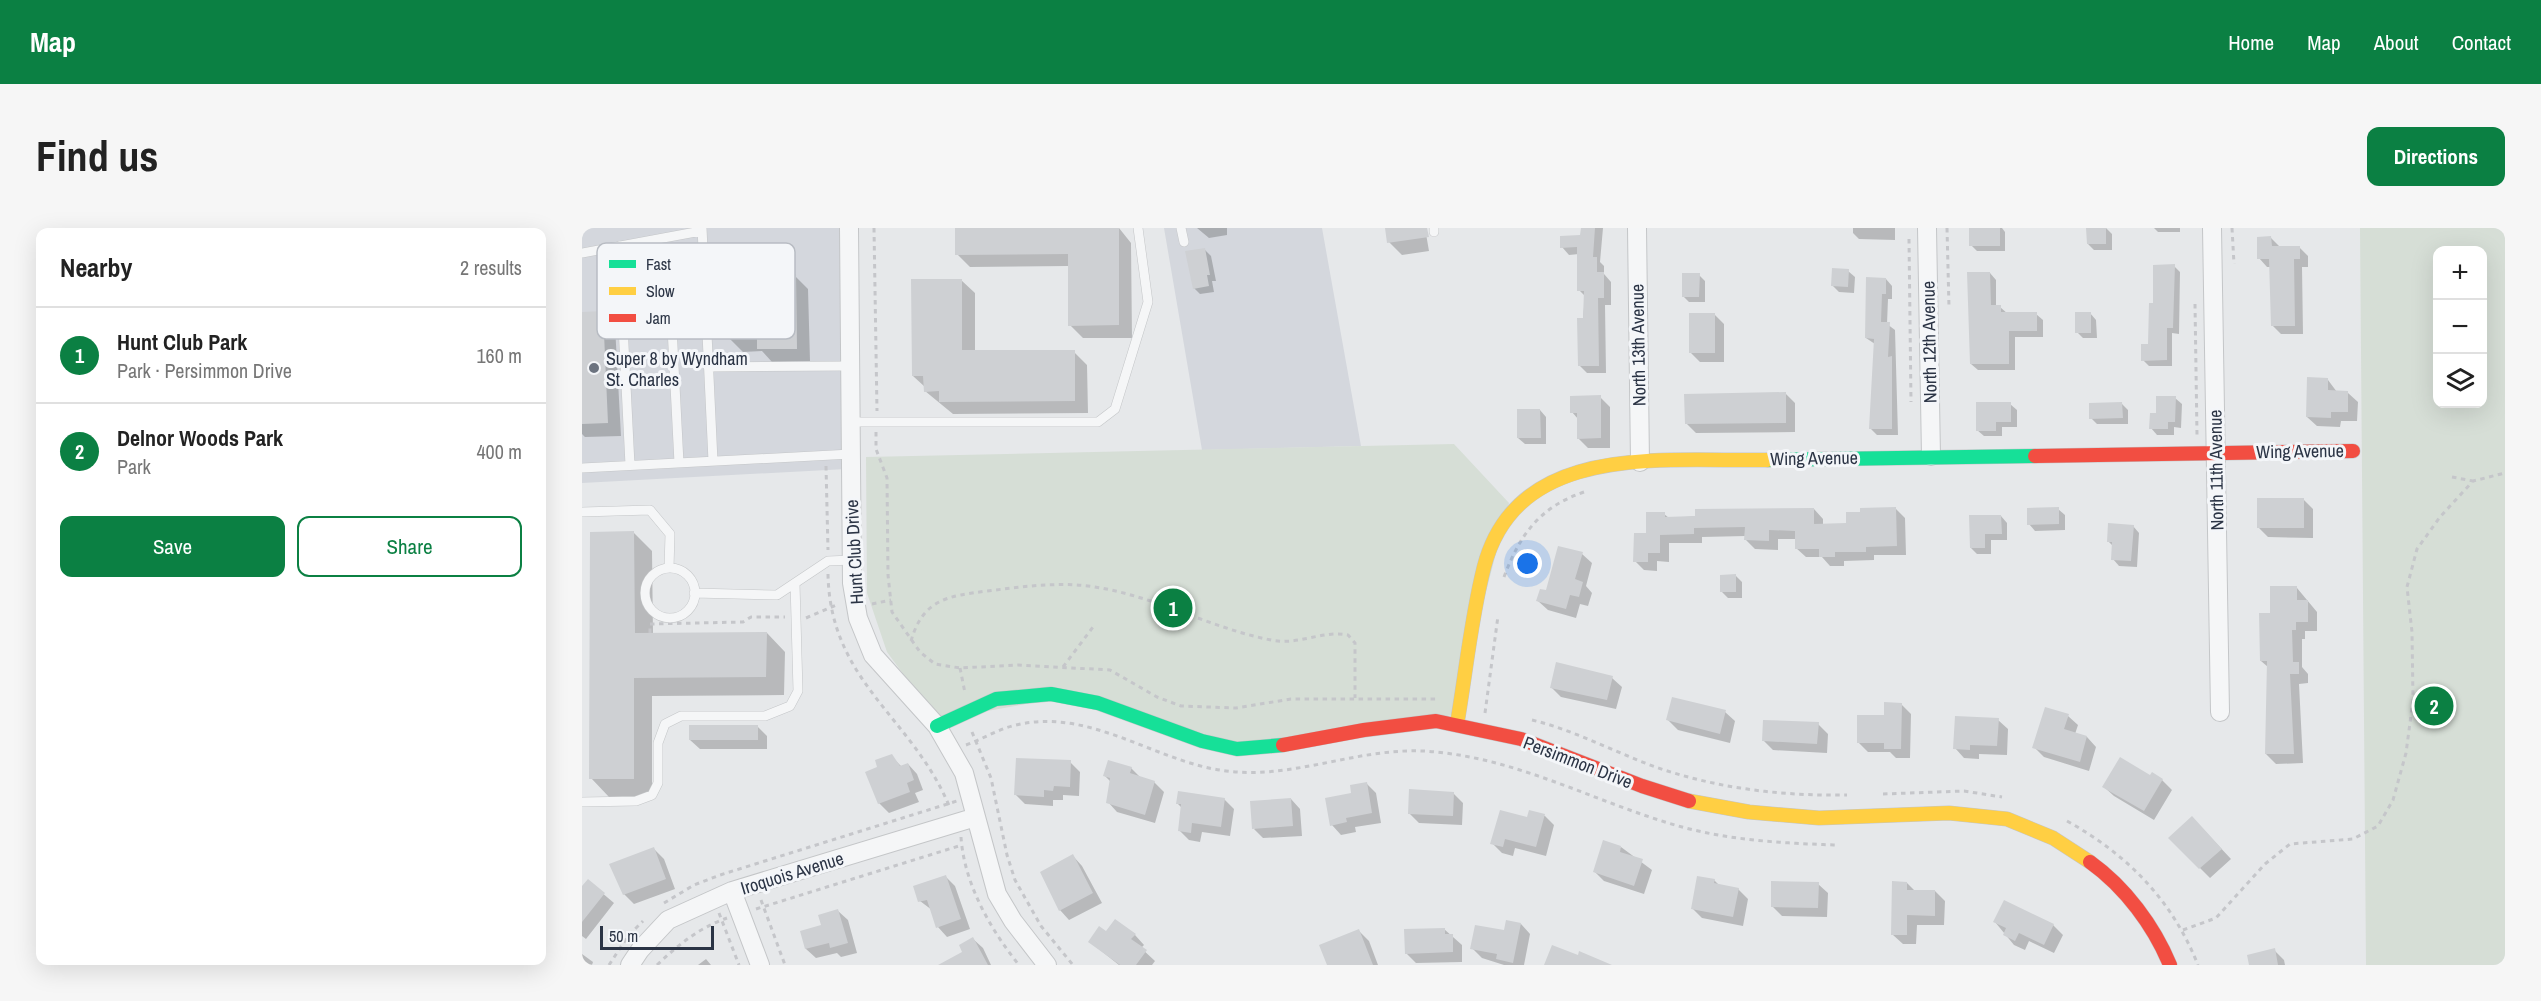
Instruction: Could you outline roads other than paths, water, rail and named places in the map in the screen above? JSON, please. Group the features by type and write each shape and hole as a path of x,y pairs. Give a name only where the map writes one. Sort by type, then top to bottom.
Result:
{"street":[{"name":"Hunt Club Drive","path":"849,228 852,560 858,618 873,655 937,726 964,773 997,894 1013,921 1047,965"},
{"name":"North 13th Avenue","path":"1637,228 1640,462"},
{"name":"North 12th Avenue","path":"1927,228 1931,456"},
{"name":"North 11th Avenue","path":"2212,228 2220,712"},
{"name":"Wing Avenue","path":"1458,724 1484,566 1504,519 1545,481 1569,472 1606,464 1640,462 2354,451"},
{"name":"Persimmon Drive","path":"937,726 996,699 1051,694 1098,703 1202,741 1237,749 1274,747 1364,730 1436,721 1458,724 1532,743 1642,786 1689,801 1749,812 1818,818 1949,813 2007,819 2053,838 2093,864 2139,912 2159,939 2170,965"},
{"name":"Iroquois Avenue","path":"630,965 640,950 668,920 732,891 976,817"},
{"path":"732,891 760,965"}],"lane":[{"path":"851,422 1098,422 1115,409 1148,302 1138,228"},
{"path":"1181,228 1184,242"},
{"path":"633,243 701,229"},
{"path":"582,253 597,250"},
{"path":"624,339 630,465"},
{"path":"673,339 679,463"},
{"path":"707,339 713,461"},
{"path":"708,366 850,366"},
{"path":"582,468 851,454"},
{"path":"582,512 650,510 670,534 669,568"},
{"path":"694,593 777,595 828,561 852,560"},
{"path":"669,568 684,573 693,586 694,593 689,609 675,617 667,618 652,610 647,604 645,588 654,574 669,568"},
{"path":"582,802 636,801 652,795 658,783 657,742 665,724 681,716 765,716 790,706 798,691 795,583"}],"place":[{"name":"Super 8 by Wyndham St. Charles","path":"594,368"},
{"name":"Hunt Club Park","path":"1173,608"},
{"name":"Delnor Woods Park","path":"2434,706"}]}
